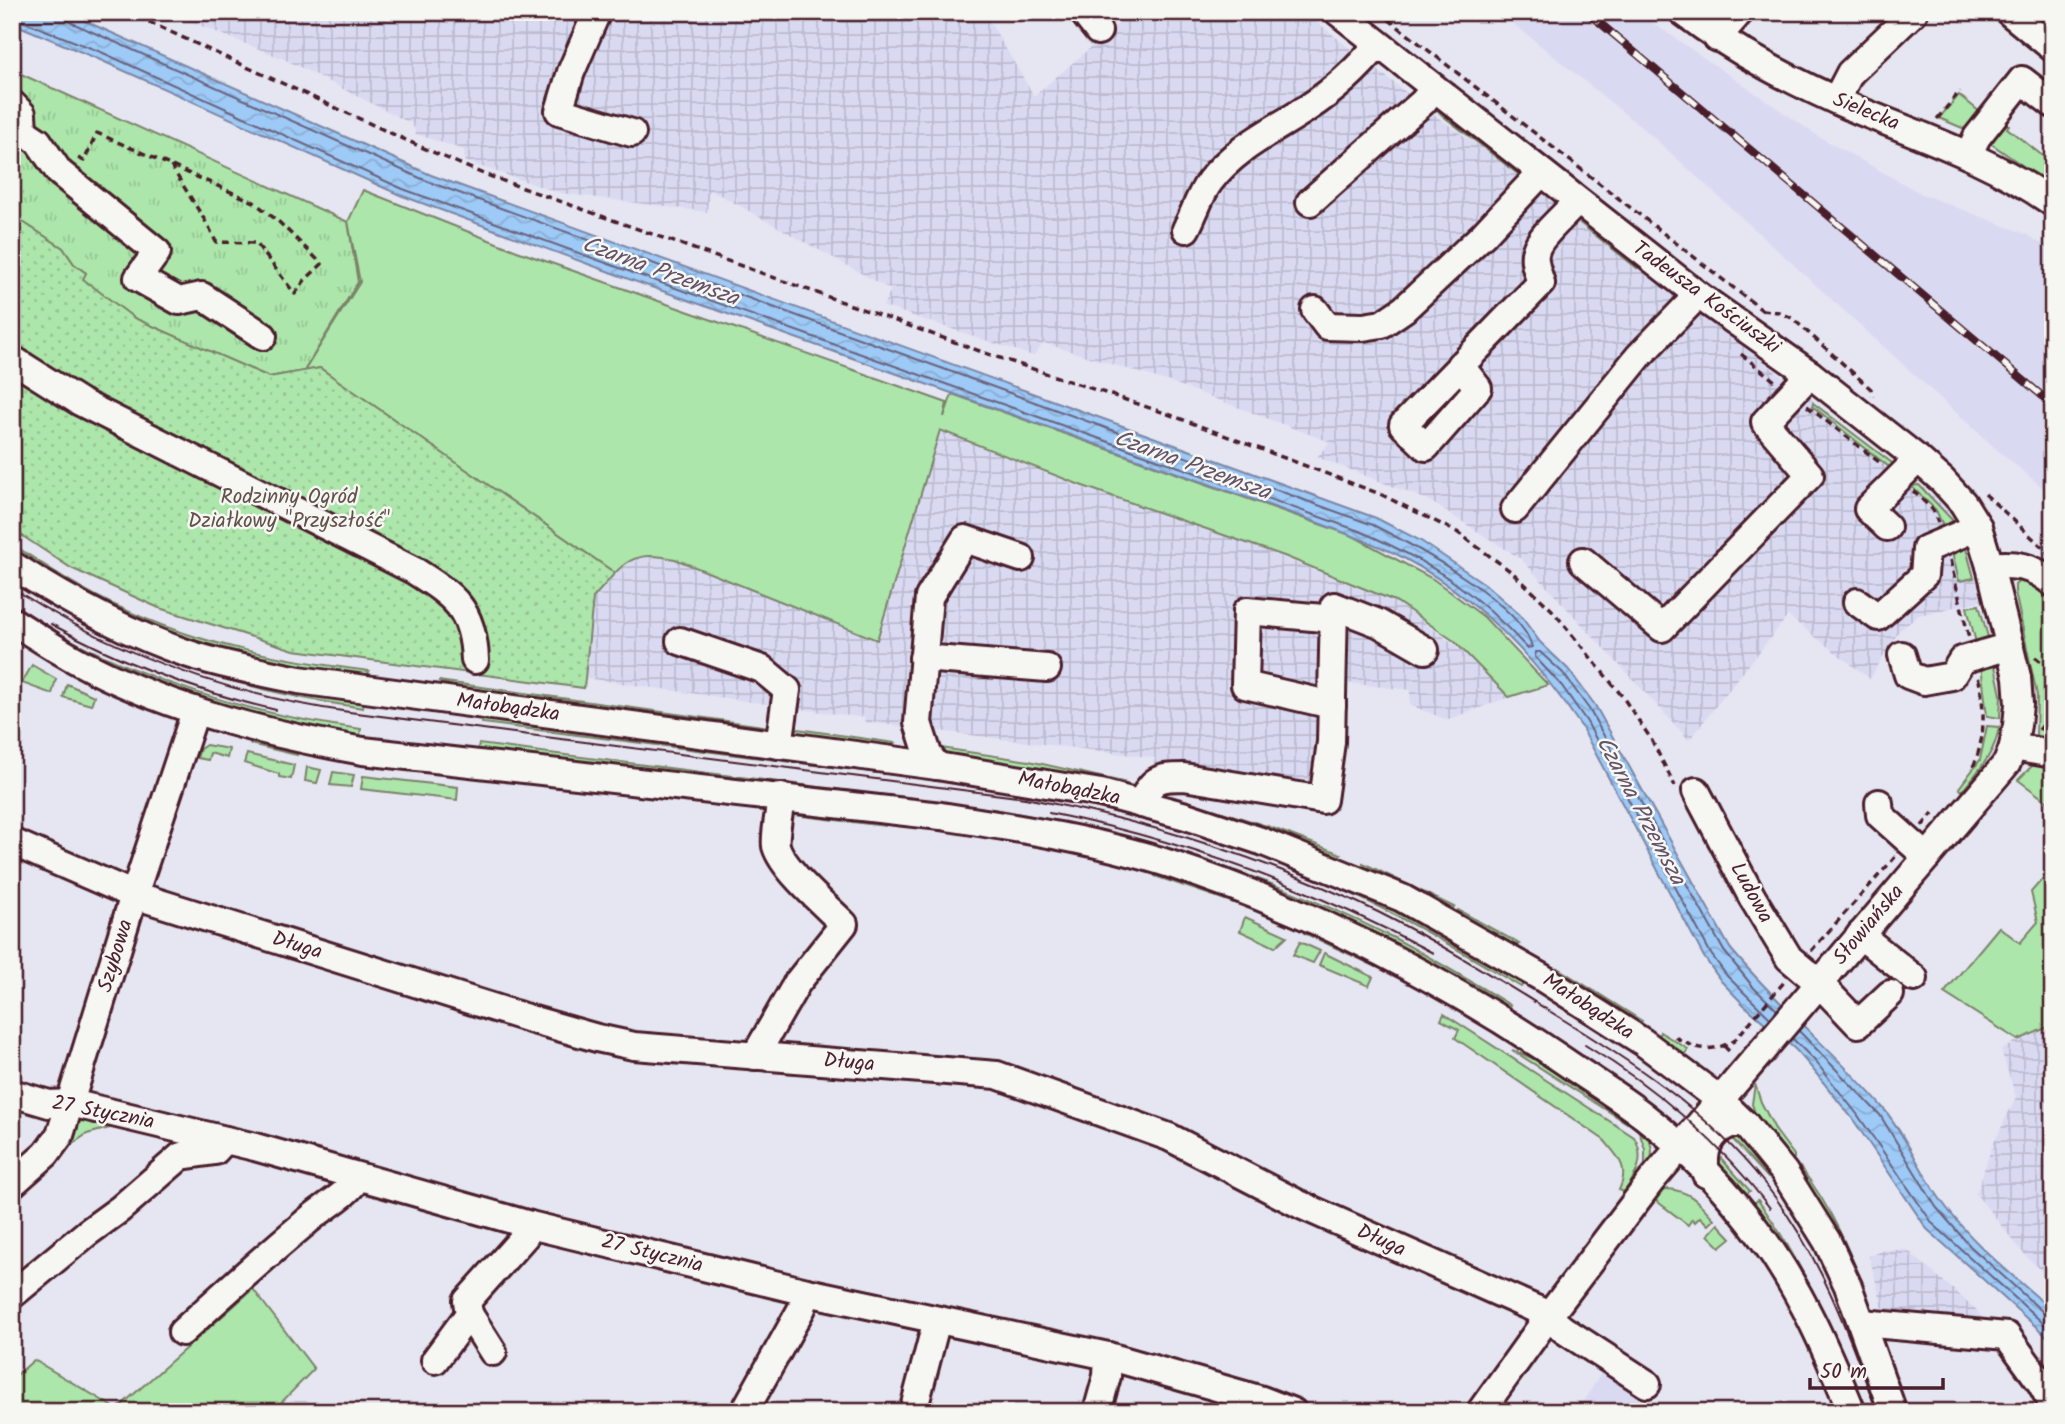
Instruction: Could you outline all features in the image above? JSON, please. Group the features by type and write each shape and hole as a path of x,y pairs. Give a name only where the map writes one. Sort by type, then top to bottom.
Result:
{"street":[{"path":"597,12 571,72 559,111 632,133"},
{"name":"Sielecka","path":"1683,12 1717,38 1790,79 1968,155 2053,203"},
{"path":"1717,38 1740,12"},
{"path":"1836,100 1850,73 1914,12"},
{"path":"2009,12 2053,48"},
{"name":"Tadeusza Kościuszki","path":"1328,16 1378,44 1698,295 1810,374 1918,459 1963,503 1978,527 1990,566"},
{"path":"1186,229 1209,182 1231,159 1257,139 1308,108 1367,58 1378,44"},
{"path":"1968,155 1977,137 2022,80 2053,104"},
{"path":"1310,202 1423,102 1434,88"},
{"path":"12,104 22,114 18,135 38,141 59,172 158,252 138,278 179,301 202,296 263,336"},
{"path":"1315,310 1326,326 1363,327 1382,324 1404,309 1483,235 1541,173"},
{"path":"1460,365 1541,284 1536,269 1535,251 1577,201"},
{"path":"1515,509 1639,356 1698,295"},
{"path":"12,359 80,402 413,570 442,588 467,616 474,639 475,660"},
{"path":"1583,561 1662,628 1810,475 1765,422 1810,374"},
{"path":"1887,527 1868,509 1918,459"},
{"path":"1857,602 1878,617 1924,575 1926,549 1978,527"},
{"path":"937,766 928,754 918,723 929,597 965,539 1021,558"},
{"path":"1990,566 2009,564 2028,567 2040,572 2053,583"},
{"name":"Małobądzka","path":"12,565 92,614 189,654 240,668 323,683 1020,778 1101,793 1186,816 1261,841 1402,898 1541,977 1690,1076 1745,1124 1784,1172 1827,1241 1862,1323 1893,1412"},
{"name":"Słowiańska","path":"1680,1148 1860,934 1918,850 2002,769 2013,747 2019,704 2021,650 1990,566"},
{"path":"1140,804 1149,785 1166,777 1323,800 1331,742 1334,606 1378,623 1425,650"},
{"path":"1332,705 1245,685 1245,673 1247,611 1334,619"},
{"path":"12,621 90,668 195,712 306,741 363,751 941,816 1099,845 1168,863 1250,892 1363,941 1477,1004 1653,1124 1739,1208 1793,1283 1827,1350 1852,1412"},
{"path":"680,641 762,669 787,690 779,745"},
{"path":"1902,655 1908,675 1924,681 1952,676 1962,660 1973,656 2021,650"},
{"path":"923,658 1046,668"},
{"name":"Szybowa","path":"12,1184 46,1154 60,1135 134,895 195,712"},
{"path":"880,758 895,750 918,723"},
{"path":"2013,747 2053,754"},
{"name":"Ludowa","path":"1696,791 1752,897 1795,969 1858,1024 1890,994"},
{"path":"755,1056 797,983 844,924 799,880 776,845 781,797"},
{"path":"1879,803 1880,815 1918,850"},
{"name":"Długa","path":"12,842 134,895 530,1020 597,1038 634,1046 997,1075 1170,1138 1301,1205 1548,1317 1647,1384"},
{"path":"1860,934 1914,978"},
{"path":"1653,1124 1668,1123 1688,1110 1694,1100 1690,1076"},
{"name":"27 Stycznia","path":"12,1093 49,1104 71,1103 225,1140 530,1224 807,1292 1108,1356 1262,1400 1293,1412"},
{"path":"1706,1174 1704,1151 1714,1135 1730,1124 1745,1124"},
{"path":"12,1295 120,1209 181,1156 215,1151 225,1140"},
{"path":"1480,1412 1548,1317 1680,1148"},
{"path":"182,1332 268,1253 351,1188 358,1177"},
{"path":"493,1352 469,1314 467,1301 525,1236 530,1224"},
{"path":"744,1412 802,1308 807,1292"},
{"path":"435,1360 469,1314"},
{"path":"913,1412 937,1320"},
{"path":"1862,1323 2007,1336 2041,1383 2053,1405"},
{"path":"1097,1412 1107,1376 1108,1356"}],"path":[{"path":"127,12 481,173 988,354 1168,414 1380,494 1457,532 1513,573 1552,610 1622,696 1651,739 1676,788 1696,791"},
{"path":"1308,12 1328,16"},
{"path":"1379,12 1762,310 1779,312 1800,325 1871,389 1874,402"},
{"path":"1936,120 1961,91"},
{"path":"71,155 84,161 97,133 171,166 262,207 322,264 295,294 256,243 216,242 171,166"},
{"path":"1756,317 1762,310"},
{"path":"1732,347 1900,479 1933,510 1945,542 1981,691 1981,745 1974,766 1965,776"},
{"path":"2021,650 2053,671"},
{"path":"2038,731 2053,713"},
{"path":"1983,722 1992,723"},
{"path":"1729,1051 1724,1046 1743,1032 1795,969 1918,850 1941,804"}],"shaded area":[{"path":"167,12 993,12 987,17 1034,96 1132,12 1304,12 1440,119 1566,206 1929,492 1950,513 1965,536 1981,601 1919,615 1899,631 1870,679 1788,616 1689,740 1521,559 1428,500 1317,457 1330,442 1176,384 1044,343 1033,356 883,306 891,290 709,191 707,212 560,193 464,161 464,150 416,134 412,124 286,60"},
{"path":"1499,12 1637,12 1818,136 1922,194 2026,234 2053,251 2053,496 1995,448 1652,136"},
{"path":"940,430 1077,486 1219,532 1399,604 1459,648 1509,697 1447,720 1410,705 1410,690 1346,683 1342,740 1309,808 1150,777 1155,758 865,722 864,718 585,678 593,598 624,562 637,556 655,555 675,559 877,640"},
{"path":"2053,1025 2053,1283 2024,1254 1976,1194 1991,1149 2016,1097 2001,1050"},
{"path":"1884,1250 1907,1250 1977,1310 1983,1321 1943,1323 1885,1316 1869,1256"},
{"path":"1606,1364 1646,1387 1641,1399 1649,1407 1646,1412 1578,1412"}],"green space":[{"path":"2016,12 2053,12 2053,40"},
{"path":"12,70 348,222 358,282 304,371 269,377 134,318 82,279 86,273 74,264 63,248 12,215"},
{"path":"1959,95 1986,117 1974,133 1939,118"},
{"path":"1435,104 1529,177 1527,181 1443,116 1433,106"},
{"path":"1995,122 2009,125 2007,128 2053,164 2053,187 1983,138"},
{"path":"363,190 517,251 947,403 944,417 952,394 1353,536 1433,579 1484,617 1548,685 1509,697 1454,641 1397,602 1284,556 1080,485 940,430 877,640 675,559 658,556 635,558 615,573 320,368 304,371 360,282 348,222"},
{"name":"Rodzinny Ogród Działkowy \"Przyszłość\"","path":"12,215 63,248 74,264 86,273 83,279 134,318 269,377 320,368 615,573 593,598 584,688 294,650 159,608 71,568 12,529"},
{"path":"1580,218 1639,265 1637,268 1576,220"},
{"path":"1813,403 1896,466 1893,470 1812,406"},
{"path":"1919,485 1955,523 1946,532 1936,510 1911,486"},
{"path":"1964,541 1974,578 1959,581 1951,547"},
{"path":"12,544 91,593 149,620 241,649 304,662 369,671 367,678 213,651 139,624 12,554"},
{"path":"12,577 36,593 364,699 363,708 269,691 225,679 138,648 54,607 12,582"},
{"path":"2022,578 2053,596 2053,744 2036,738 2037,695 2015,592 2015,585"},
{"path":"1979,605 1990,644 1977,647 1967,607"},
{"path":"12,607 94,652 180,687 268,712 361,729 359,740 258,720 133,677 12,611"},
{"path":"1994,661 2001,695 2000,718 1987,716 1981,665"},
{"path":"32,665 56,679 52,694 22,683"},
{"path":"438,681 771,727 770,734 476,694"},
{"path":"67,684 94,696 91,705 63,697"},
{"path":"483,716 1044,792 1218,836 1391,906 1525,981 1521,987 1403,919 1318,879 1227,844 1087,805 991,787 482,723"},
{"path":"1987,726 1999,727 1994,745 1962,791 1959,788 1980,760"},
{"path":"791,728 895,743 884,749 790,737"},
{"path":"371,738 477,751 479,744 1000,810 1102,831 1202,859 1347,915 1438,962 1510,1005 1506,1011 1204,865 370,742"},
{"path":"252,739 298,749 297,755 250,744"},
{"path":"206,745 229,749 227,758 210,753 208,760 197,758 200,749"},
{"path":"934,747 1029,761 1123,782 1112,787 944,758"},
{"path":"247,754 294,765 291,779 244,763"},
{"path":"2053,762 2053,806 2018,780 2035,763"},
{"path":"307,767 321,770 317,783 305,781"},
{"path":"333,772 354,775 351,787 330,785"},
{"path":"363,776 458,787 457,800 361,789"},
{"path":"1171,796 1270,827 1341,854 1338,861 1171,801"},
{"path":"786,808 886,820 885,826 786,814"},
{"path":"1363,863 1454,907 1448,913 1361,871"},
{"path":"2053,867 2053,1025 2018,1040 1944,993 1999,927 2020,943 2038,922 2031,892"},
{"path":"1156,871 1242,901 1240,905 1155,876"},
{"path":"1458,910 1519,944 1490,936 1451,917"},
{"path":"1245,917 1287,936 1275,947 1240,931"},
{"path":"1306,927 1380,964 1379,968 1304,933"},
{"path":"1300,942 1320,951 1313,963 1293,955"},
{"path":"1324,953 1373,977 1369,986 1319,965"},
{"path":"1556,967 1642,1021 1637,1027 1568,979"},
{"path":"1444,1014 1634,1137 1640,1159 1633,1179 1624,1192 1619,1190 1623,1175 1621,1163 1604,1140 1455,1038 1459,1030 1441,1020"},
{"path":"1660,1032 1688,1049 1684,1056 1659,1039"},
{"path":"1512,1050 1553,1066 1631,1120 1627,1123"},
{"path":"1755,1084 1776,1131 1794,1155 1790,1162 1757,1119 1752,1104"},
{"path":"78,1114 121,1125 87,1134 63,1150"},
{"path":"1637,1126 1646,1134 1651,1144 1652,1155 1648,1166 1645,1164 1645,1149"},
{"path":"1736,1131 1773,1174 1768,1178 1726,1132"},
{"path":"1712,1148 1750,1191 1742,1198 1720,1174"},
{"path":"1800,1167 1822,1198 1840,1231 1868,1301 1865,1304 1795,1171"},
{"path":"1668,1189 1689,1195 1714,1219 1708,1225 1700,1217 1695,1222 1692,1219 1688,1225 1654,1199 1659,1192"},
{"path":"1758,1200 1807,1280 1846,1367 1750,1206"},
{"path":"1718,1224 1731,1238 1720,1247 1708,1235"},
{"path":"253,1289 314,1369 272,1412 12,1412 12,1379 34,1360 117,1409"}],"water":[{"name":"Czarna Przemsza","path":"12,12 65,12 431,175 1376,518 1421,541 1485,584 1520,615 1540,642 1568,669 1595,705 1730,948 1884,1109 1900,1131 1935,1192 1968,1233 2053,1311 2053,1342 1927,1229 1852,1118 1811,1067 1721,981 1704,957 1581,726 1524,653 1479,610 1429,573 1391,552 1308,519 637,282 400,195 12,23"}],"tram line":[{"path":"12,588 51,612 132,652 216,683 260,695 349,712 1025,798 1116,818 1205,843 1336,893 1442,946 1577,1028 1636,1066 1717,1131 1765,1184 1817,1265 1843,1322 1877,1412"},
{"path":"51,624 160,675 276,710"},
{"path":"1049,813 1149,837 1246,869 1341,908 1433,953"},
{"path":"1585,1045 1638,1080 1686,1118 1730,1160 1770,1208"}],"railway":[{"path":"1587,12 2053,405"}]}
